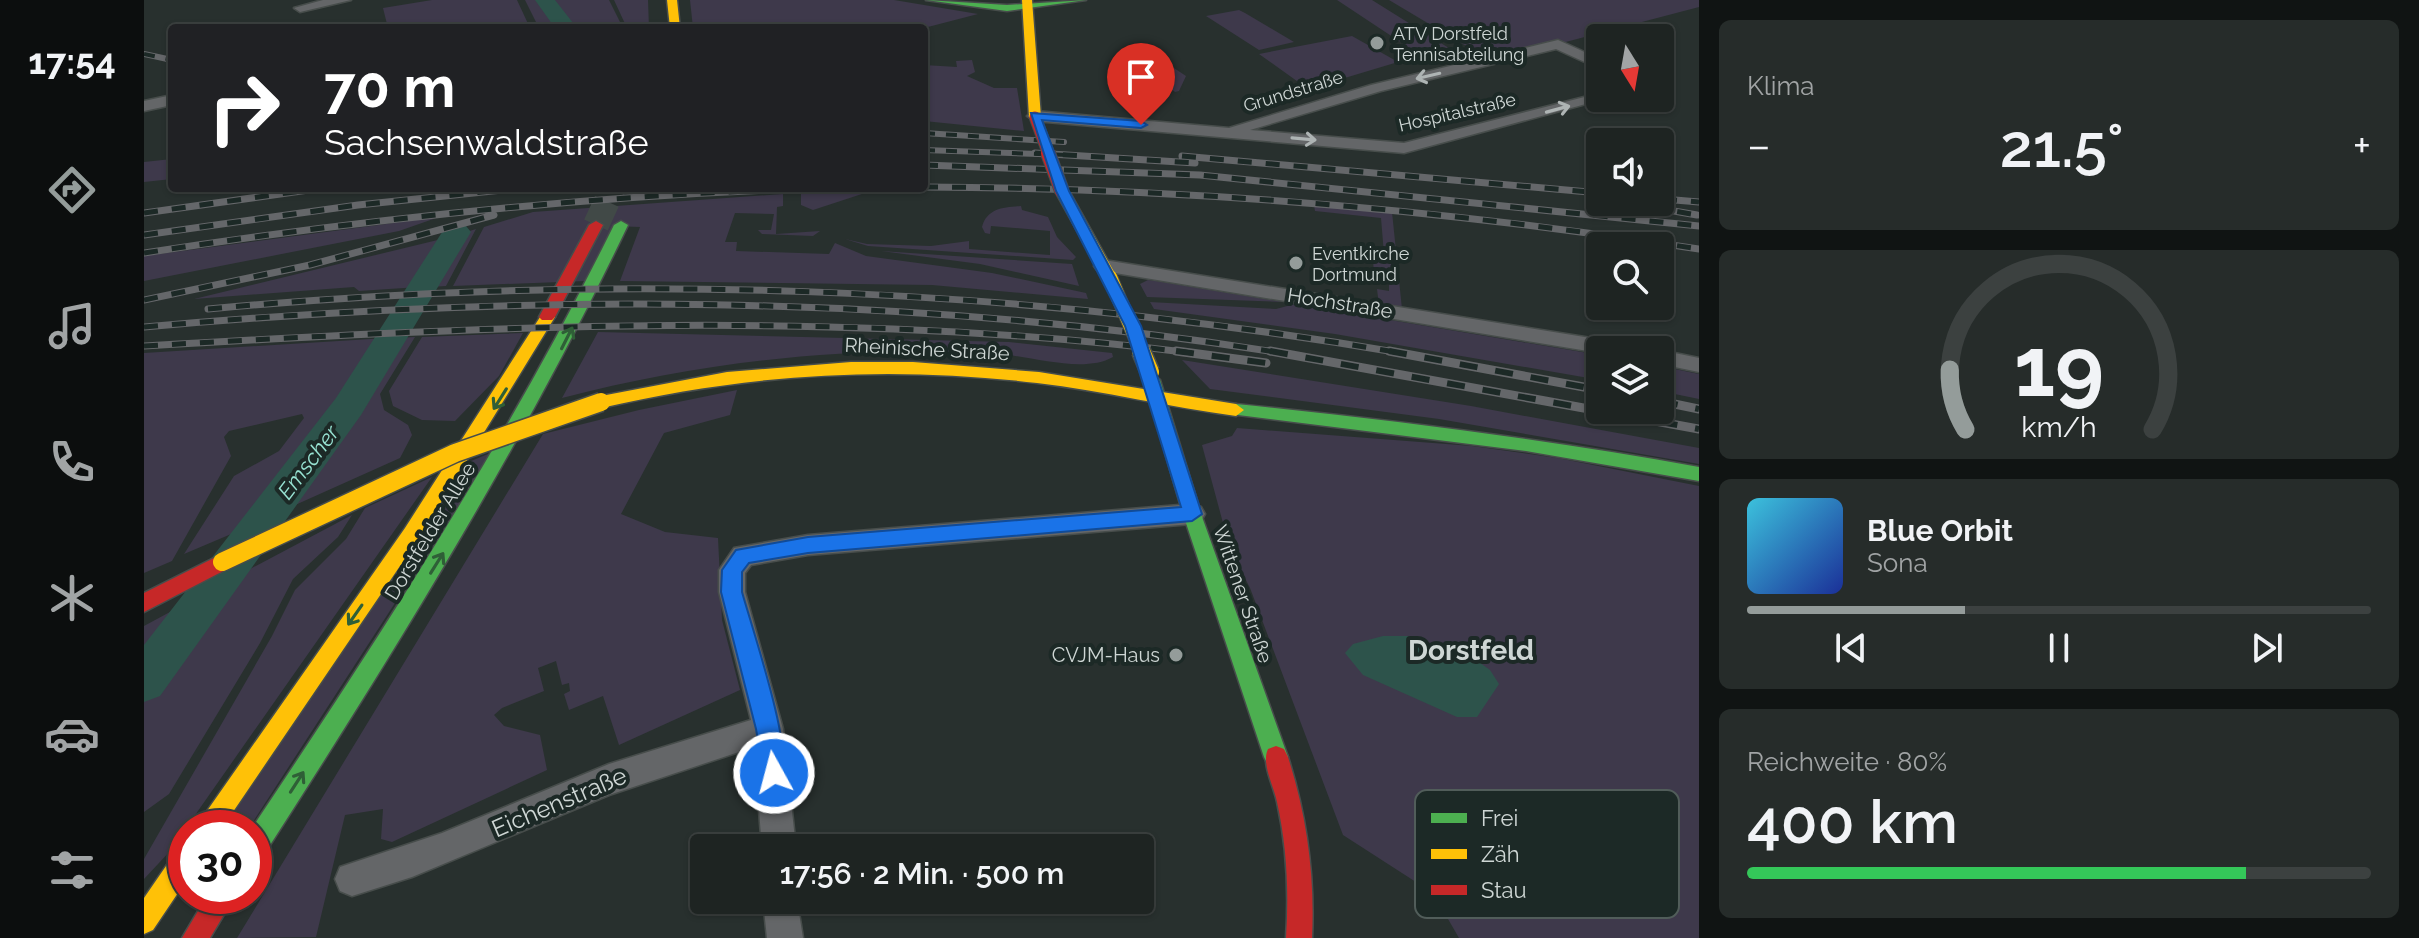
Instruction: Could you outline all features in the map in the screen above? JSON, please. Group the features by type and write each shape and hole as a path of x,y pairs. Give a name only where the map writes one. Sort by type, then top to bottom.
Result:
{"main road":[{"path":"655,0 657,24"},
{"path":"672,0 675,24"},
{"path":"931,0 978,7 1027,3"},
{"path":"958,0 1051,5 1081,0"},
{"name":"Wittener Straße","path":"1027,3 1035,117 1062,191 1107,272 1150,372 1192,514 1288,790 1301,836 1303,903 1299,938"},
{"name":"Dorstfelder Allee","path":"219,810 485,423 529,352 596,225"},
{"name":"Dorstfelder Allee","path":"272,819 464,521 566,342 621,225"},
{"name":"Rheinische Straße","path":"144,603 439,458 495,436 601,402 705,379 847,365 993,373 1208,407 1433,430 1575,450 1699,474"},
{"path":"144,892 168,873"},
{"path":"144,921 168,885"},
{"path":"195,938 210,914"}],"street":[{"path":"299,9 345,0"},
{"name":"Grundstraße","path":"1035,117 1226,132 1341,97 1558,44 1586,58"},
{"path":"144,106 168,101"},
{"name":"Hospitalstraße","path":"1226,132 1407,148 1586,102"},
{"name":"Hochstraße","path":"1107,272 1586,345"},
{"path":"1674,360 1699,365"},
{"path":"778,834 768,729 732,592 732,570 743,556 808,545 1192,514"},
{"name":"Eichenstraße","path":"352,879 476,838 588,787 650,764 768,729"},
{"path":"782,914 785,938"}],"shaded area":[{"path":"432,0 517,0 528,24 387,24 383,8"},
{"path":"525,0 609,0 621,24 537,24"},
{"path":"614,0 648,0 649,24 625,24"},
{"path":"690,0 894,0 978,14 928,27 928,24 693,24"},
{"path":"1337,0 1372,0 1452,50 1420,55"},
{"path":"1389,0 1699,0 1699,7 1634,24 1586,24 1586,37 1488,59"},
{"path":"1239,10 1294,42 1259,50 1206,16"},
{"path":"1352,36 1398,62 1308,89 1259,54"},
{"path":"972,60 975,72 967,76 994,88 1017,88 1024,131 928,121 928,65 957,67 956,61"},
{"path":"1162,60 1186,76 1179,91 1175,92 1140,64"},
{"path":"168,159 168,179 144,182 144,162"},
{"path":"868,192 813,210 801,205 801,193"},
{"path":"783,194 783,206 777,207 776,234 820,231 813,236 762,234 758,230 771,230 774,214 735,213 725,242 737,242 736,251 829,254 835,243 866,256 992,273 1086,293 1088,299 932,285 620,281 640,227 613,226 586,281 453,286 484,227 533,212"},
{"path":"1314,205 1392,212 1402,309 1379,305 1377,289 1389,291 1389,284 1374,275 1373,259 1395,259 1395,256 1384,254 1381,218 1315,211"},
{"path":"1021,206 1022,210 1048,217 1057,237 1076,257 1073,260 868,246 845,239 867,244 931,246 969,241 969,249 1050,255 1050,231 991,226 990,234 985,233 982,227 984,221 992,212"},
{"path":"439,217 399,231 144,281 144,256"},
{"path":"476,229 446,286 430,287 460,234"},
{"path":"446,238 419,287 359,291 354,287 194,299"},
{"path":"881,251 1072,264 1079,286 980,264"},
{"path":"1148,280 1283,302 1147,297 1140,284"},
{"path":"1150,302 1276,309 1295,304 1586,353 1586,378 1335,334 1154,309"},
{"path":"598,332 1009,342 1112,353 1113,357 1101,362 1072,364 998,354 833,354 724,365 562,398"},
{"path":"523,333 499,376 455,421 422,420 393,406 389,391 422,337"},
{"path":"415,337 380,394 384,410 408,425 412,435 400,458 284,510 396,338"},
{"path":"387,338 262,521 184,554 234,476 279,451 304,418 302,414 229,431 224,437 231,456 172,561 144,573 144,353"},
{"path":"1182,360 1471,406 1699,448 1699,464 1439,419 1210,389"},
{"path":"1674,369 1699,374 1699,399 1674,394"},
{"path":"737,390 730,415 664,433 621,514 665,532 718,538 722,620 740,690 619,745 603,696 569,710 564,694 570,691 569,683 562,685 556,661 538,668 544,691 502,708 494,715 504,726 540,735 547,770 392,842 381,839 383,809 345,815 316,937 237,938 252,914 272,914 272,880 543,434"},
{"path":"1237,428 1472,446 1558,458 1699,486 1699,938 1459,938 1447,918 1679,918 1679,790 1415,790 1415,881 1343,835 1250,588 1230,549 1202,445 1232,436"},
{"path":"493,452 261,810 235,810 471,461"},
{"path":"432,477 199,810 172,810 295,590 346,539 365,508"},
{"path":"352,515 338,537 293,579 260,643 169,794 144,812 144,695 233,578"},
{"path":"207,592 144,676 144,626"},
{"path":"1383,636 1410,636 1442,649 1462,650 1490,670 1499,684 1477,717 1457,717 1363,675 1345,653 1353,644"},
{"path":"168,817 168,853 144,879 144,859"}],"waterway":[{"name":"Emscher","path":"545,0 563,24"},
{"name":"Emscher","path":"144,681 348,406 386,350 456,232"}],"tunnel":[{"path":"596,225 611,192"}],"railway":[{"path":"144,54 168,59"},
{"path":"928,133 1064,142"},
{"path":"928,150 1067,155"},
{"path":"1035,153 1067,155"},
{"path":"1067,155 1195,163"},
{"path":"1182,156 1586,192"},
{"path":"928,165 1200,175 1699,226"},
{"path":"928,187 1119,191 1313,203 1506,223 1699,249"},
{"path":"144,213 294,192"},
{"path":"144,235 358,205 483,192"},
{"path":"144,253 316,229 487,210 729,192"},
{"path":"1674,200 1699,202"},
{"path":"1674,211 1697,215"},
{"path":"144,300 310,265 494,215"},
{"path":"208,309 359,297 508,291 657,289 806,292 954,299 1103,312 1252,330 1394,352"},
{"path":"144,327 429,308 572,304 714,305 856,309 998,319 1140,333 1278,352"},
{"path":"144,346 406,332 799,326 1061,339 1187,352"},
{"path":"1176,351 1187,352"},
{"path":"1270,351 1278,352"},
{"path":"1389,351 1394,352"},
{"path":"1187,352 1192,353"},
{"path":"1187,352 1266,363"},
{"path":"1278,352 1282,353"},
{"path":"1278,352 1699,429"},
{"path":"1394,352 1401,353"},
{"path":"1394,352 1586,387"},
{"path":"1674,404 1699,409"}],"traffic: fast":[{"path":"931,0 1007,8 1081,0"},
{"path":"272,820 402,619 495,465 539,387 621,225"},
{"path":"1152,380 1192,514 1276,757"},
{"path":"1236,410 1468,437 1699,474"}],"traffic: slow":[{"path":"672,0 675,24"},
{"path":"1027,0 1035,117"},
{"path":"1062,191 1110,277"},
{"path":"1110,277 1150,372"},
{"path":"220,810 412,533 547,317"},
{"path":"601,402 727,377 789,371 913,368 1039,378 1236,410"},
{"path":"222,562 455,453 601,402"},
{"path":"144,921 168,886"}],"traffic: jam":[{"path":"1035,117 1062,191"},
{"path":"547,317 596,225"},
{"path":"144,603 222,562"},
{"path":"1276,757 1297,846 1299,938"},
{"path":"195,938 210,914"}],"place":[{"name":"ATV Dorstfeld Tennisabteilung","path":"1377,43"},
{"name":"Eventkirche Dortmund","path":"1296,263"},
{"name":"CVJM-Haus","path":"1176,655"}],"district":[{"name":"Dorstfeld","path":"1471,650"}],"route":[{"path":"774,773 768,729 732,592 732,570 743,556 808,545 1192,514 1148,365 1133,326 1110,277 1062,191 1035,116 1141,125"}]}
